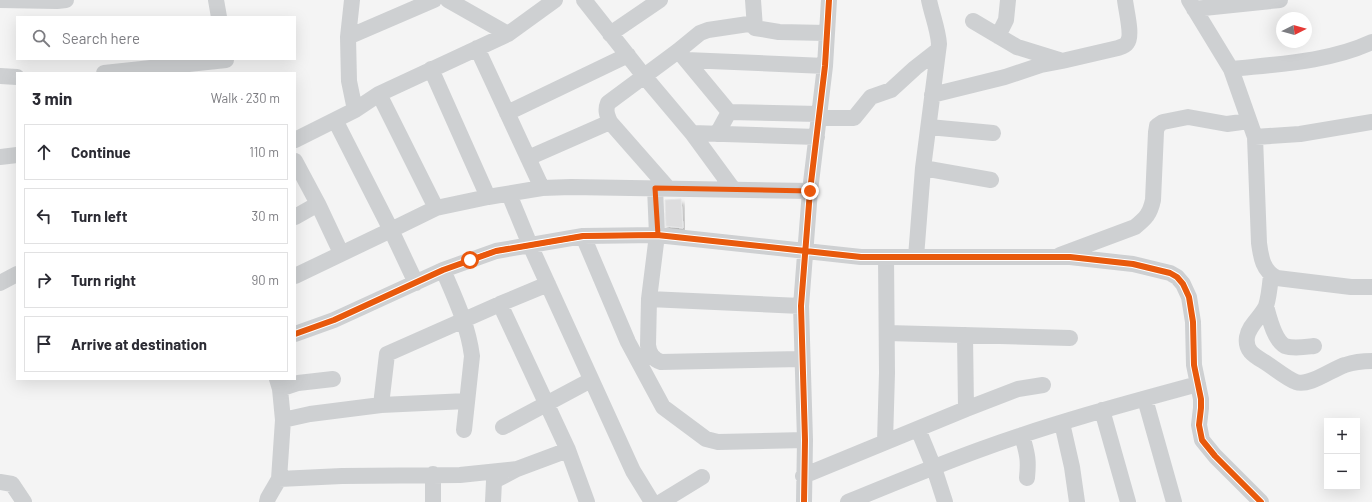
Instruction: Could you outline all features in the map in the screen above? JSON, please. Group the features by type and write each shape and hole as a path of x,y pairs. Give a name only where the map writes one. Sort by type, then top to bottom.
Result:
{"street":[{"path":"0,0 66,0"},
{"path":"216,0 219,16"},
{"path":"352,0 348,36 349,81 355,110"},
{"path":"348,36 434,0"},
{"path":"448,0 508,34"},
{"path":"296,139 355,110 379,94 508,34 555,0"},
{"path":"584,0 644,76 692,133 733,189"},
{"path":"610,34 660,0"},
{"path":"753,0 755,28 779,32 827,33"},
{"path":"804,502 803,476 805,440 801,306 804,251 825,66 830,0"},
{"path":"916,257 923,168 938,50 938,35 929,0"},
{"path":"998,36 1006,20 1008,0"},
{"path":"932,95 1005,77 1041,65 1118,48 1126,44 1130,32 1125,0"},
{"path":"1280,0 1192,5 1231,69 1255,137 1259,243 1261,258 1266,270 1277,278 1344,286 1372,286"},
{"path":"973,21 1017,47 1062,61"},
{"path":"754,23 708,30 700,33 682,56 644,76 608,102 606,107 610,122 661,188 658,235 649,299 648,345 649,352 654,359 661,362 802,359"},
{"path":"1231,69 1307,61 1356,50 1372,42"},
{"path":"477,48 542,188"},
{"path":"682,56 729,112 854,118 871,97 892,90 915,68 938,50"},
{"path":"508,113 628,55"},
{"path":"682,56 825,66"},
{"path":"118,72 226,64"},
{"path":"430,69 488,197"},
{"path":"0,76 16,77"},
{"path":"379,94 436,208"},
{"path":"717,134 729,112"},
{"path":"1053,258 1135,226 1144,220 1151,210 1153,200 1157,126 1163,122 1188,117 1227,124 1249,121"},
{"path":"334,120 392,230 416,283"},
{"path":"528,158 610,122"},
{"path":"1255,137 1300,134 1372,122"},
{"path":"928,127 993,134"},
{"path":"692,133 817,137"},
{"path":"0,157 16,154"},
{"path":"296,163 318,204 341,254"},
{"path":"923,168 991,180"},
{"path":"296,276 436,208 542,188 661,188 810,191"},
{"path":"509,194 530,245 633,471 652,502"},
{"path":"296,216 318,204"},
{"path":"296,334 334,320 443,270 496,251 583,236 658,235 861,257 1070,258 1133,264 1170,273 1177,277 1183,284 1188,297 1193,322 1194,366 1202,408 1199,425 1202,440 1215,456 1261,502"},
{"path":"583,236 628,342 663,407 706,439 718,442 805,440"},
{"path":"885,442 887,333 886,257"},
{"path":"443,270 464,320 471,345 472,356 464,430"},
{"path":"0,283 16,275"},
{"path":"1271,275 1266,306 1248,332 1247,346 1254,356 1295,382 1305,383 1346,364 1357,361 1372,361"},
{"path":"381,404 388,354 548,284"},
{"path":"649,299 801,306"},
{"path":"500,304 568,450 587,502"},
{"path":"1266,306 1274,332 1280,342 1286,346 1294,347 1314,346"},
{"path":"887,333 1070,338"},
{"path":"965,335 966,409"},
{"path":"267,502 279,479 283,420 279,384 333,379"},
{"path":"503,427 591,380"},
{"path":"848,502 978,450 1022,435 1102,410 1198,384"},
{"path":"803,476 1018,389 1043,385"},
{"path":"1145,399 1174,502"},
{"path":"283,420 310,414 381,404 467,401"},
{"path":"1102,410 1128,502"},
{"path":"1062,423 1072,467 1077,502"},
{"path":"918,429 934,468 945,502"},
{"path":"1022,435 1028,454 1027,478"},
{"path":"493,502 494,481 517,469 568,450"},
{"path":"279,479 433,474 460,475 517,469"},
{"path":"433,474 433,502"},
{"path":"661,502 702,477"},
{"path":"0,482 12,484 24,502"}],"building":[{"path":"681,199 683,228 666,226 665,200"}],"cycle path":[{"path":"804,502 805,440 801,306 810,191 825,66 829,0"},
{"path":"296,334 334,320 443,270 496,251 583,236 657,235 861,257 1070,257 1133,264 1170,273 1177,277 1183,284 1189,297 1193,322 1194,365 1201,399 1199,425 1202,440 1215,456 1261,502"}],"route":[{"path":"470,260 496,251 583,236 658,235 655,188 810,191"}]}
